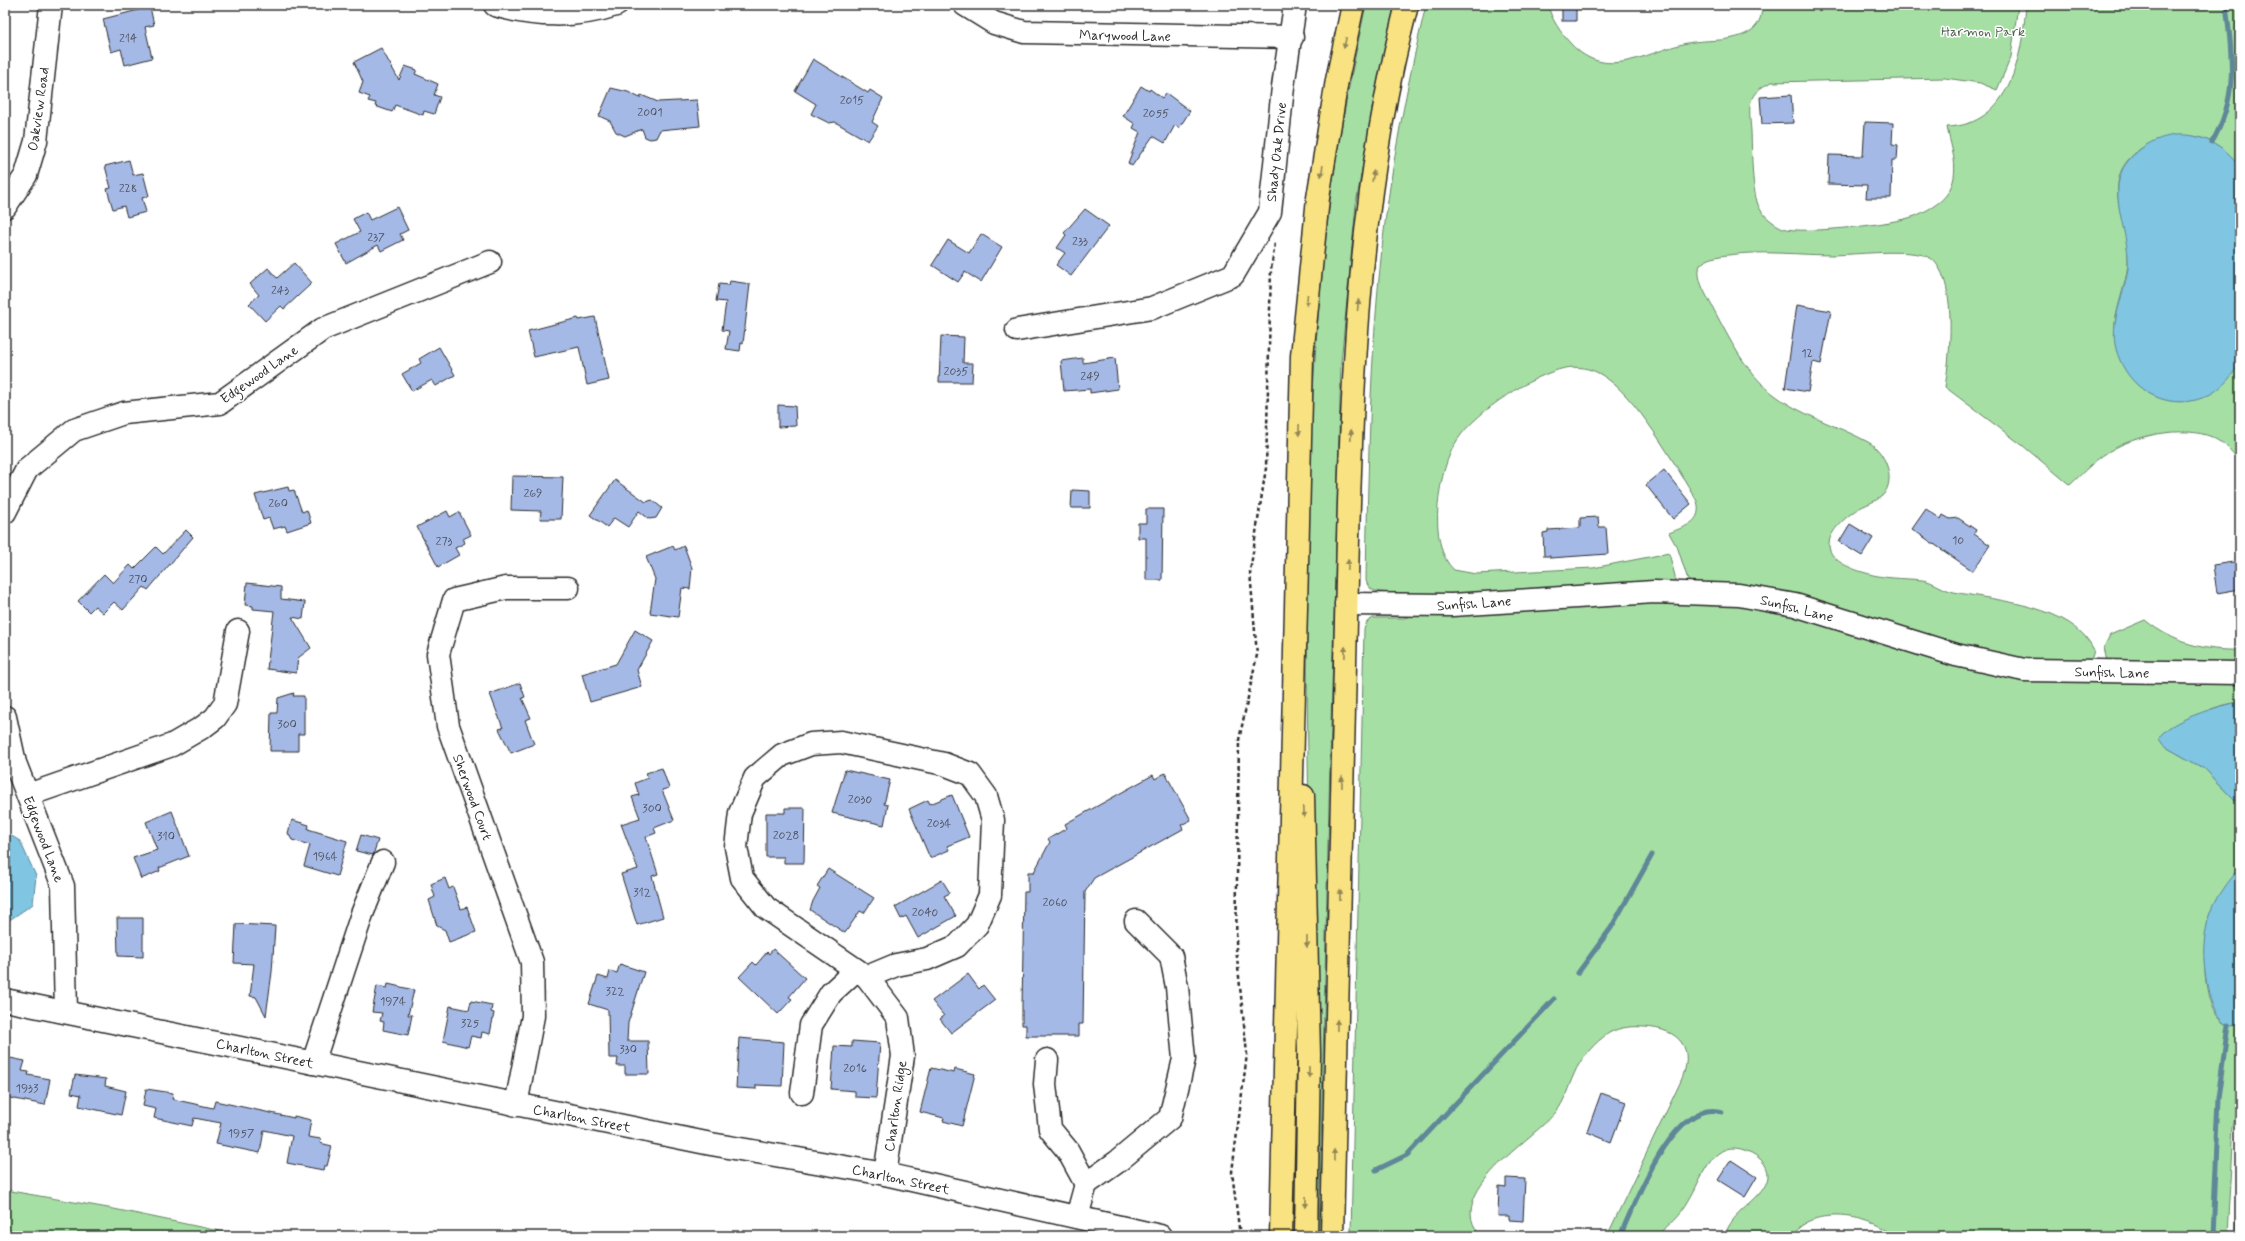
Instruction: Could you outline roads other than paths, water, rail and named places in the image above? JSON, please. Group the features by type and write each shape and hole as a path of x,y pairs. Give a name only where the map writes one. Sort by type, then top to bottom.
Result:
{"highway":[{"path":"1281,1236 1300,397 1308,278 1330,120 1353,5"},
{"path":"1332,1236 1346,604 1354,370 1364,246 1381,130 1407,5"},
{"path":"1293,676 1305,820 1309,1054 1306,1236"}],"street":[{"name":"Oakview Road","path":"5,206 26,175 36,141 51,5"},
{"path":"495,5 531,13 565,15 596,11 616,5"},
{"name":"Marywood Lane","path":"965,5 994,23 1024,32 1292,37"},
{"name":"Shady Oak Drive","path":"1017,330 1152,308 1233,275 1270,212 1283,87 1296,5"},
{"name":"Edgewood Lane","path":"5,512 27,469 74,430 124,413 220,403 323,329 490,262"},
{"name":"Sherwood Court","path":"516,1105 533,1016 532,962 448,726 438,654 454,600 506,588 568,588"},
{"name":"Sunfish Lane","path":"1346,604 1445,606 1654,592 1739,595 1795,605 1956,655 2024,670 2240,673"},
{"path":"28,795 172,745 203,727 215,718 225,704 238,631"},
{"name":"Edgewood Lane","path":"5,717 15,763 63,886 66,1012"},
{"name":"Charlton Ridge","path":"862,973 927,959 957,946 977,925 990,895 993,820 986,796 970,774 944,764 841,742 811,744 782,755 755,778 740,813 736,847 742,878 766,908 862,973 898,1018 903,1056 885,1174"},
{"path":"313,1063 362,914 383,862"},
{"path":"1077,1217 1086,1184 1117,1162 1170,1118 1184,1059 1177,987 1171,956 1136,921"},
{"path":"802,1093 810,1025 831,993 862,973"},
{"name":"Charlton Street","path":"5,1000 711,1144 885,1174 1156,1235"},
{"path":"1047,1060 1045,1084 1050,1129 1068,1151 1086,1184"}],"water":[{"path":"2175,135 2194,136 2212,142 2227,152 2240,167 2240,361 2227,381 2211,394 2193,401 2174,402 2155,397 2139,386 2125,370 2116,349 2114,329 2128,268 2128,253 2119,207 2118,192 2120,178 2126,164 2141,148 2155,140"},
{"path":"2240,702 2240,806 2203,768 2164,746 2159,739 2171,726 2182,720 2208,710"},
{"path":"5,832 20,841 36,876 33,904 5,923"},
{"path":"2240,867 2240,1021 2231,1025 2223,1022 2217,1015 2212,1004 2204,967 2204,944 2208,919 2213,905 2225,885"}],"waterway":[{"path":"2212,142 2221,125 2230,92 2231,58 2226,5"},
{"path":"1578,973 1611,928 1652,855"},
{"path":"1376,1170 1407,1155 1554,999"},
{"path":"2212,1236 2218,1098 2228,1025"},
{"path":"1620,1236 1646,1178 1673,1136 1688,1120 1704,1112 1722,1112"}],"park label":[{"name":"Harmon Park","path":"1983,31"}]}
